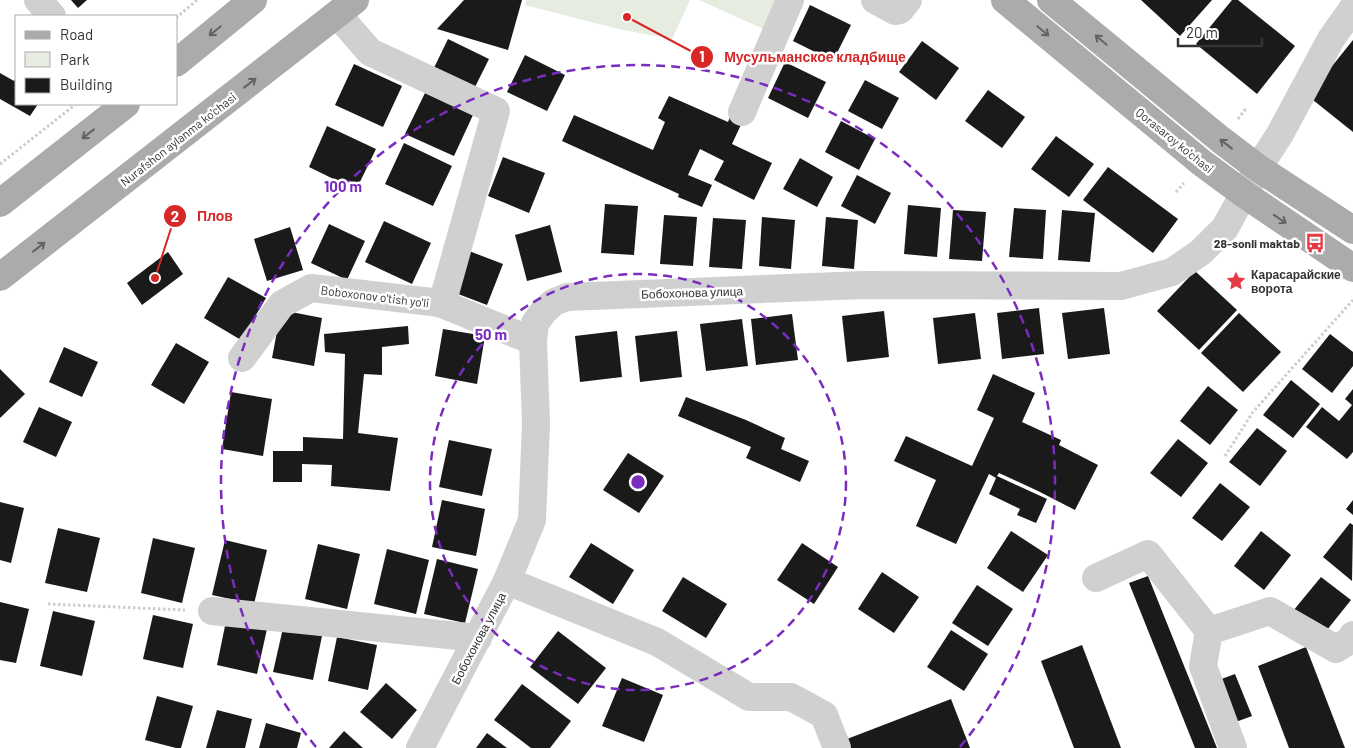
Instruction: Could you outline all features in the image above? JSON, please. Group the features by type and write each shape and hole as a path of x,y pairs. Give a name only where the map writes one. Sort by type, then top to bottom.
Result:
{"main road":[{"path":"178,61 253,0"},
{"name":"Qorasaroy ko'chasi","path":"1005,0 1202,163 1353,268"},
{"path":"1052,0 1221,140 1258,168 1353,230"},
{"name":"Nurafshon aylanma ko'chasi","path":"0,277 346,7"},
{"path":"0,203 125,105"}],"street":[{"path":"38,0 51,15"},
{"path":"742,112 790,0"},
{"path":"875,0 895,11 900,10 908,0"},
{"path":"346,7 370,52 496,111 442,304"},
{"name":"Бобохонова улица","path":"420,748 507,582 532,520 536,424 533,341 535,323 554,302 567,297 863,285 1121,286 1172,272 1201,252 1225,228 1258,168 1280,134 1331,40 1353,8"},
{"name":"Boboxonov o'tish yo'li","path":"242,358 282,304 311,288 442,304 533,341"},
{"path":"1096,578 1148,554 1209,630 1203,666 1233,748"},
{"path":"507,582 657,642 749,697 792,697 824,715 837,748"},
{"path":"212,611 478,638"},
{"path":"1209,630 1270,611 1336,650 1352,637"}],"path":[{"path":"178,16 197,0"},
{"path":"0,164 75,105"},
{"path":"1176,192 1185,182"},
{"path":"1225,456 1253,412 1353,300"},
{"path":"48,604 212,611"}],"green space":[{"path":"526,0 690,0 672,39 618,29 525,5"},
{"path":"699,0 783,0 768,31"}],"building":[{"path":"71,0 87,0 78,8"},
{"path":"464,0 522,0 508,50 437,29"},
{"path":"1141,0 1212,0 1180,36"},
{"path":"1232,0 1238,0 1295,46 1257,94 1196,44"},
{"path":"810,5 851,25 833,61 793,41"},
{"path":"448,39 489,59 471,95 430,76"},
{"path":"1353,40 1353,132 1308,96"},
{"path":"922,41 959,68 936,100 899,72"},
{"path":"525,55 565,75 547,111 507,92"},
{"path":"785,62 826,82 808,118 768,98"},
{"path":"354,64 402,86 383,127 335,105"},
{"path":"0,73 14,81 15,79 15,105 37,105 30,116 0,99"},
{"path":"865,80 899,98 882,129 848,111"},
{"path":"988,90 1025,117 1002,148 965,121"},
{"path":"425,93 473,115 454,156 405,134"},
{"path":"669,96 728,122 733,110 745,116 732,144 772,163 754,200 714,180 724,161 700,149 688,175 712,185 702,207 678,197 679,194 562,141 574,115 653,150 665,122 658,118"},
{"path":"841,121 875,139 859,170 825,152"},
{"path":"327,126 376,149 356,190 309,167"},
{"path":"1056,136 1094,164 1069,197 1031,169"},
{"path":"404,143 452,166 433,206 385,184"},
{"path":"503,157 545,173 529,213 488,196"},
{"path":"800,158 833,177 817,207 783,189"},
{"path":"1108,167 1178,219 1153,253 1083,200"},
{"path":"857,175 891,193 875,224 841,206"},
{"path":"605,204 638,206 634,255 601,253"},
{"path":"908,205 941,208 937,257 904,254"},
{"path":"1014,208 1046,210 1043,259 1009,257"},
{"path":"953,210 986,212 982,261 949,259"},
{"path":"1062,210 1095,213 1090,262 1058,260"},
{"path":"664,215 697,217 693,266 660,264"},
{"path":"762,217 795,220 791,269 759,266"},
{"path":"826,217 858,220 854,269 822,266"},
{"path":"713,218 746,220 742,269 709,267"},
{"path":"384,221 431,243 412,284 365,262"},
{"path":"329,224 365,241 347,280 311,263"},
{"path":"550,225 562,272 527,281 515,235"},
{"path":"290,227 303,270 267,281 254,239"},
{"path":"469,251 503,264 487,305 453,292"},
{"path":"168,252 183,274 142,305 127,283"},
{"path":"1195,271 1237,310 1199,350 1157,311"},
{"path":"228,277 266,298 241,340 204,318"},
{"path":"1039,308 1044,354 1002,359 997,313"},
{"path":"1104,308 1110,354 1068,359 1062,313"},
{"path":"281,310 322,318 314,366 272,358"},
{"path":"884,311 889,357 847,362 842,316"},
{"path":"975,313 981,359 938,364 933,318"},
{"path":"1239,313 1281,352 1243,392 1201,353"},
{"path":"792,314 798,360 756,365 751,319"},
{"path":"742,319 748,366 706,371 700,324"},
{"path":"408,326 409,344 382,347 382,375 364,374 358,433 398,438 390,491 331,486 332,465 302,464 302,482 273,482 273,451 303,451 303,437 343,439 345,354 325,352 324,334"},
{"path":"443,329 485,336 477,384 435,376"},
{"path":"617,331 622,377 580,382 575,336"},
{"path":"677,331 682,377 640,382 635,336"},
{"path":"1330,334 1353,352 1353,366 1332,393 1302,369"},
{"path":"176,343 209,362 184,404 151,385"},
{"path":"64,347 98,362 82,397 49,382"},
{"path":"0,369 25,394 0,418"},
{"path":"993,374 1035,393 1022,422 1061,440 1059,445 1098,465 1075,510 999,473 997,476 1047,499 1036,523 1017,515 1020,509 989,494 996,478 989,474 956,544 916,526 936,480 894,461 906,436 972,466 994,418 977,410"},
{"path":"1291,380 1320,404 1293,438 1263,415"},
{"path":"1208,386 1238,410 1210,445 1180,421"},
{"path":"1353,389 1353,452 1347,459 1306,427 1322,407 1339,421 1352,405 1345,399"},
{"path":"231,392 272,399 263,456 222,449"},
{"path":"686,397 746,420 785,438 781,449 809,461 800,482 746,458 751,447 678,416"},
{"path":"39,407 72,422 56,457 23,442"},
{"path":"1257,428 1287,451 1260,486 1229,462"},
{"path":"1178,439 1208,463 1181,497 1150,473"},
{"path":"449,440 492,449 482,496 439,487"},
{"path":"628,453 664,476 639,513 603,490"},
{"path":"1220,483 1250,507 1222,541 1192,518"},
{"path":"442,500 485,509 476,556 432,547"},
{"path":"1353,500 1353,515 1346,509"},
{"path":"0,502 24,508 11,563 0,560"},
{"path":"1350,523 1353,525 1352,581 1323,557"},
{"path":"58,528 100,538 87,592 45,583"},
{"path":"1011,531 1048,555 1023,592 987,568"},
{"path":"1261,531 1291,555 1264,590 1234,566"},
{"path":"153,538 195,548 182,603 141,593"},
{"path":"225,540 267,550 254,604 212,595"},
{"path":"591,543 634,570 613,604 569,577"},
{"path":"802,543 838,567 814,604 777,580"},
{"path":"318,544 360,554 347,609 305,599"},
{"path":"387,549 429,560 416,614 374,604"},
{"path":"437,559 478,569 465,623 424,614"},
{"path":"882,572 919,597 894,633 858,609"},
{"path":"1148,576 1217,748 1195,748 1129,583"},
{"path":"683,577 727,604 706,638 662,611"},
{"path":"1321,577 1351,600 1323,635 1293,611"},
{"path":"977,585 1013,609 988,646 952,623"},
{"path":"0,602 29,609 16,663 0,660"},
{"path":"53,611 95,621 82,676 40,666"},
{"path":"153,615 193,624 183,668 143,659"},
{"path":"226,621 267,629 257,674 217,665"},
{"path":"283,628 322,636 313,680 273,672"},
{"path":"951,630 988,654 964,691 927,667"},
{"path":"558,631 606,668 578,704 530,667"},
{"path":"337,637 377,645 368,690 328,681"},
{"path":"1082,645 1121,748 1074,748 1041,661"},
{"path":"1306,647 1345,748 1289,748 1258,666"},
{"path":"1235,674 1252,716 1233,723 1216,681"},
{"path":"622,678 663,695 644,742 602,726"},
{"path":"386,683 417,710 392,739 360,712"},
{"path":"522,684 571,721 550,748 531,748 494,720"},
{"path":"157,696 193,706 181,748 145,740"},
{"path":"951,699 970,748 850,748 847,739"},
{"path":"217,710 252,719 245,748 206,748"},
{"path":"266,723 301,733 297,748 259,748"},
{"path":"344,731 363,748 329,748"},
{"path":"487,733 507,748 476,748"}],"place":[{"name":"Мусульманское кладбище","path":"627,17"},
{"name":"28-sonli maktab","path":"1315,243"},
{"name":"Плов","path":"155,278"},
{"name":"Карасарайские ворота","path":"1236,281"}]}
